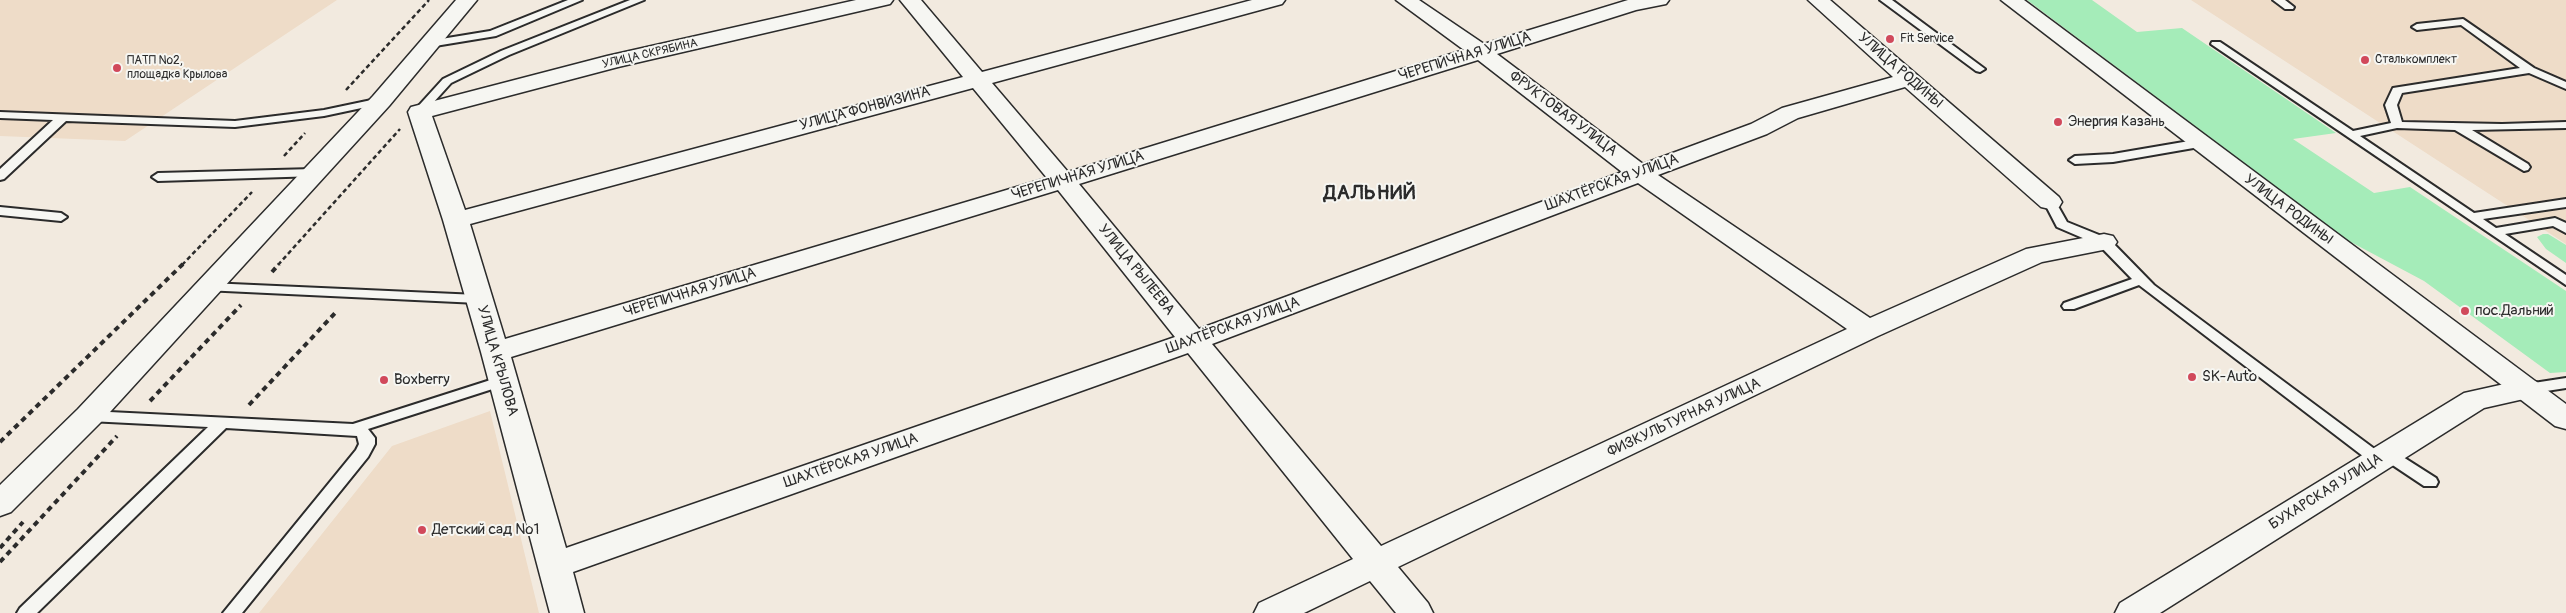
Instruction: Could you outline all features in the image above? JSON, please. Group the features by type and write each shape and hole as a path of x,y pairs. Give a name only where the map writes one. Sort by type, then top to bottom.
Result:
{"street":[{"path":"0,504 89,416 380,101 467,0"},
{"name":"УЛИЦА СКРЯБИНА","path":"412,117 615,61 883,0"},
{"name":"УЛИЦА РЫЛЕЕВА","path":"910,0 1063,181 1416,613"},
{"name":"УЛИЦА ФОНВИЗИНА","path":"456,220 1275,0"},
{"name":"ФРУКТОВАЯ УЛИЦА","path":"1406,0 1481,52 1639,173 1868,330"},
{"name":"ЧЕРЕПИЧНАЯ УЛИЦА","path":"496,352 1063,181 1632,5 1660,0"},
{"name":"УЛИЦА РОДИНЫ","path":"1818,0 2050,202"},
{"name":"УЛИЦА РОДИНЫ","path":"2011,0 2566,419"},
{"name":"ШАХТЁРСКАЯ УЛИЦА","path":"554,565 1194,341 1639,173 1759,130 1790,113 1855,96 1908,79"},
{"name":"УЛИЦА КРЫЛОВА","path":"412,117 456,220 478,299 496,352 566,613"},
{"name":"ФИЗКУЛЬТУРНАЯ УЛИЦА","path":"1271,613 1868,330 2035,256 2104,242"},
{"name":"БУХАРСКАЯ УЛИЦА","path":"2132,613 2475,400 2527,390"}],"lane":[{"path":"429,44 492,34 577,0"},
{"path":"412,117 447,81 505,53 639,0"},
{"path":"1884,0 1980,69"},
{"path":"2278,0 2289,7"},
{"path":"2417,26 2463,22 2530,70 2566,86"},
{"path":"2216,44 2566,281"},
{"path":"2396,125 2391,106 2397,90 2530,70"},
{"path":"0,115 235,124 324,113 380,101"},
{"path":"0,176 64,117"},
{"path":"2351,135 2396,125 2566,125"},
{"path":"2456,125 2524,167"},
{"path":"2075,160 2113,158 2201,143"},
{"path":"158,177 314,173"},
{"path":"2050,202 2062,224 2104,242 2141,280 2382,457 2430,482"},
{"path":"2473,218 2566,203"},
{"path":"0,211 61,217"},
{"path":"2494,232 2555,222 2566,229"},
{"path":"2069,306 2141,280"},
{"path":"209,286 256,290 478,299"},
{"path":"353,429 504,381"},
{"path":"2527,390 2566,383"},
{"path":"89,416 353,429 362,432 367,438 367,444 363,452 232,613"},
{"path":"26,613 223,422"}],"path":[{"path":"0,442 154,295 268,175 429,0"},
{"path":"0,562 256,290 412,117"}],"shaded area":[{"name":"ПАТП №2, площадка Крылова","path":"0,0 337,0 125,141 0,136"},
{"path":"2191,0 2566,0 2566,244"},
{"name":"Детский сад №1","path":"490,411 539,613 259,613 392,446"}],"green space":[{"path":"2027,0 2092,0 2137,32 2182,28 2336,133 2293,139 2374,193 2410,187 2566,291 2566,372 2550,373 2424,281 2347,240"},
{"path":"2548,234 2566,245 2566,263 2546,249 2537,237"}],"place":[{"name":"Fit Service","path":"1890,39"},
{"name":"Сталькомплект","path":"2365,60"},
{"name":"ПАТП №2, площадка Крылова","path":"117,68"},
{"name":"Энергия Казань","path":"2058,122"},
{"name":"пос.Дальний","path":"2465,311"},
{"name":"SK-Auto","path":"2192,377"},
{"name":"Boxberry","path":"384,380"},
{"name":"Детский сад №1","path":"422,530"}],"district":[{"name":"ДАЛЬНИЙ","path":"1370,194"}]}
